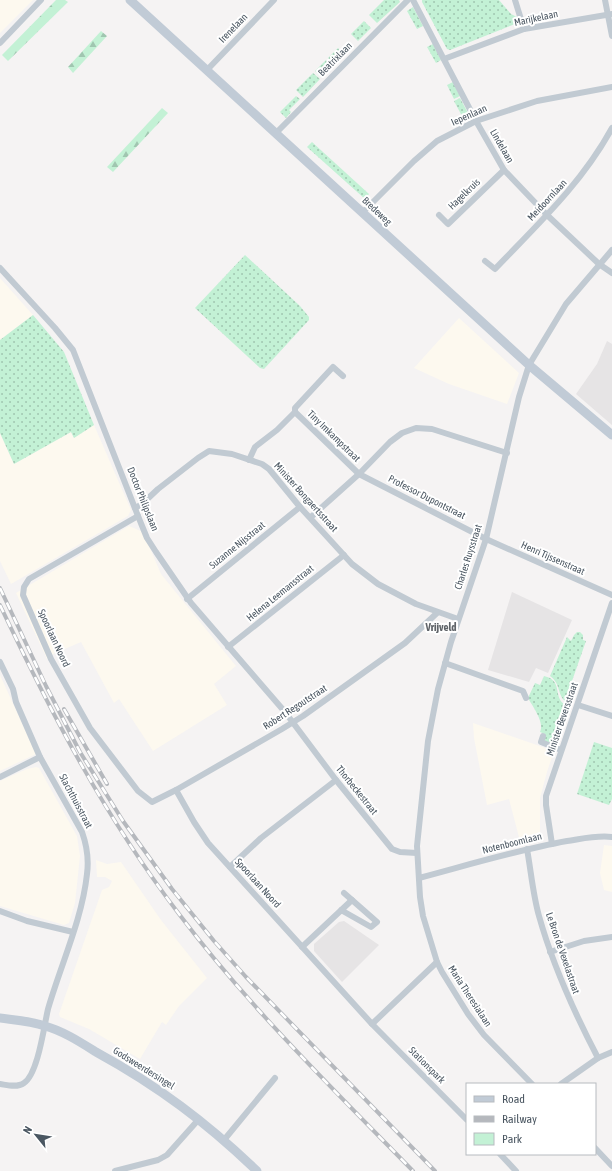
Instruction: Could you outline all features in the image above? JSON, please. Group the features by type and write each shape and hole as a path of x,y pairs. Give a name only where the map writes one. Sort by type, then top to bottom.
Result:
{"street":[{"path":"0,43 41,0"},
{"name":"Bredeweg","path":"130,0 529,366 612,435"},
{"name":"Irenelaan","path":"207,70 274,0"},
{"name":"Beatrixlaan","path":"276,133 408,0"},
{"name":"Lindelaan","path":"413,0 476,121 504,170 547,215 599,264 612,273"},
{"path":"514,0 524,29"},
{"path":"605,0 610,14 612,36"},
{"name":"Marijkelaan","path":"444,59 524,29 610,14"},
{"name":"Iepenlaan","path":"362,212 414,161 437,141 476,121 537,101 612,88"},
{"name":"Meidoornlaan","path":"486,260 495,269 547,215 572,188 602,148 612,128"},
{"name":"Hagelkruis","path":"438,215 448,224 504,170"},
{"name":"Charles Ruysstraat","path":"419,878 417,853 424,777 432,715 444,663 486,539 519,397 529,366 566,304 612,250"},
{"name":"Doctor Philipslaan","path":"0,268 56,328 73,350 147,538 187,599 293,722"},
{"path":"249,460 255,447 277,430 295,412 295,408 333,367 343,376"},
{"name":"Tiny Imkampstraat","path":"295,412 360,474"},
{"path":"311,517 360,474 390,442 402,433 416,428 432,429 507,453"},
{"name":"Minister Bongaertsstraat","path":"135,508 209,451 232,454 262,464 269,469 300,507 311,517 352,564 378,584 416,604 458,619"},
{"name":"Professor Dupontstraat","path":"360,474 486,539"},
{"name":"Suzanne Nijsstraat","path":"187,599 300,507"},
{"name":"Spoorlaan Noord","path":"138,516 29,579 24,587 23,595 52,659 90,728 138,791 152,802"},
{"name":"Henri Tijssenstraat","path":"486,539 612,595"},
{"name":"Helena Leemansstraat","path":"228,647 344,555"},
{"name":"Minister Beversstraat","path":"552,844 546,796 612,603"},
{"name":"Robert Regoutstraat","path":"152,802 176,790 293,722 405,643 438,613"},
{"name":"Slachthuisstraat","path":"0,662 40,757 82,832 86,843 87,853 87,875 83,898 48,1010 43,1038 30,1077 23,1084 16,1086 0,1084"},
{"path":"444,663 523,691 526,698"},
{"path":"578,704 612,716"},
{"name":"Thorbeckestraat","path":"293,722 336,780 392,849 400,852 417,853"},
{"path":"543,736 540,742 561,750"},
{"path":"0,777 40,757"},
{"path":"230,866 261,838 336,780"},
{"name":"Spoorlaan Noord","path":"176,790 208,843 372,1024"},
{"name":"Notenboomlaan","path":"419,878 527,849 605,836 612,837"},
{"name":"Le Bron de Vexelastraat","path":"527,849 539,914 550,952 574,1010 598,1058"},
{"name":"Maria Theresialaan","path":"419,878 423,916 437,962 457,997 480,1030 531,1083"},
{"path":"341,910 371,927 377,922 344,892"},
{"path":"302,947 352,900"},
{"path":"0,911 26,921 73,932"},
{"path":"550,952 584,941 612,937"},
{"path":"372,1024 437,962"},
{"name":"Godsweerdersingel","path":"0,1018 45,1026 63,1033 130,1071 150,1083 199,1119 257,1171"},
{"name":"Stationspark","path":"372,1024 466,1119"},
{"path":"562,1083 598,1058 612,1052"},
{"path":"224,1140 275,1078"},
{"path":"117,1171 158,1160 167,1155 199,1119"},
{"path":"596,1149 612,1166"},
{"path":"501,1155 516,1171"}],"shaded area":[{"path":"0,0 33,0 0,33"},
{"path":"0,278 33,315 0,340"},
{"path":"459,318 519,373 507,404 449,384 414,368"},
{"path":"607,341 612,344 612,425 576,394 597,364"},
{"path":"94,425 131,510 128,516 11,584 0,561 0,433 14,464 71,432 74,438"},
{"path":"129,526 143,532 161,574 236,666 214,684 227,705 153,751 119,699 114,703 81,642 53,654 47,659 16,593"},
{"path":"512,592 572,620 548,673 536,668 529,682 488,670"},
{"path":"0,675 36,754 0,771"},
{"path":"473,723 554,751 540,798 540,835 537,838 520,841 509,799 487,805 474,738"},
{"path":"36,767 39,768 77,836 80,856 75,903 69,923 64,925 0,906 0,781 27,769"},
{"path":"604,845 612,846 612,892 604,890 600,873"},
{"path":"96,860 107,864 121,862 161,920 207,978 179,1006 166,1025 162,1022 140,1059 89,1029 60,1017 59,1014 102,890 109,887 112,881 105,877 97,877"},
{"path":"344,921 379,945 342,982 314,951 314,944 339,922"}],"green space":[{"path":"56,0 65,0 68,2 8,61 2,55"},
{"path":"384,0 399,0 400,2 377,23 369,15"},
{"path":"422,0 499,0 511,14 517,17 518,21 515,24 450,50 447,49"},
{"path":"413,7 423,26 417,29 407,11"},
{"path":"364,21 371,28 358,41 351,34"},
{"path":"101,31 107,36 73,73 68,67"},
{"path":"433,44 441,60 436,63 427,47"},
{"path":"338,48 345,55 335,65 328,58"},
{"path":"326,60 333,66 322,78 315,71"},
{"path":"313,73 320,79 303,97 296,90"},
{"path":"453,82 460,96 454,99 447,85"},
{"path":"296,96 300,99 289,110 291,112 286,118 280,112"},
{"path":"460,98 469,115 463,118 454,101"},
{"path":"162,108 168,113 113,172 107,167"},
{"path":"312,142 369,194 365,199 307,147"},
{"path":"245,255 300,306 309,317 309,320 264,369 260,368 195,308"},
{"path":"33,315 64,352 94,425 74,438 71,432 14,464 0,433 0,340"},
{"path":"577,632 580,632 583,635 583,640 586,641 565,701 556,682 550,676 567,637 571,641"},
{"path":"544,676 554,681 559,697 564,704 550,744 543,741 545,734 540,732 540,720 528,698 535,683 540,685"},
{"path":"594,742 612,748 612,799 609,805 577,794"}],"railway":[{"path":"0,588 46,686 80,752 123,821 172,889 214,941 246,977 435,1171"},
{"path":"0,605 60,726 81,764 127,840 152,877 206,948 262,1014 413,1171"},
{"path":"64,709 107,784"}],"district":[{"name":"Vrijveld","path":"441,627"}]}
